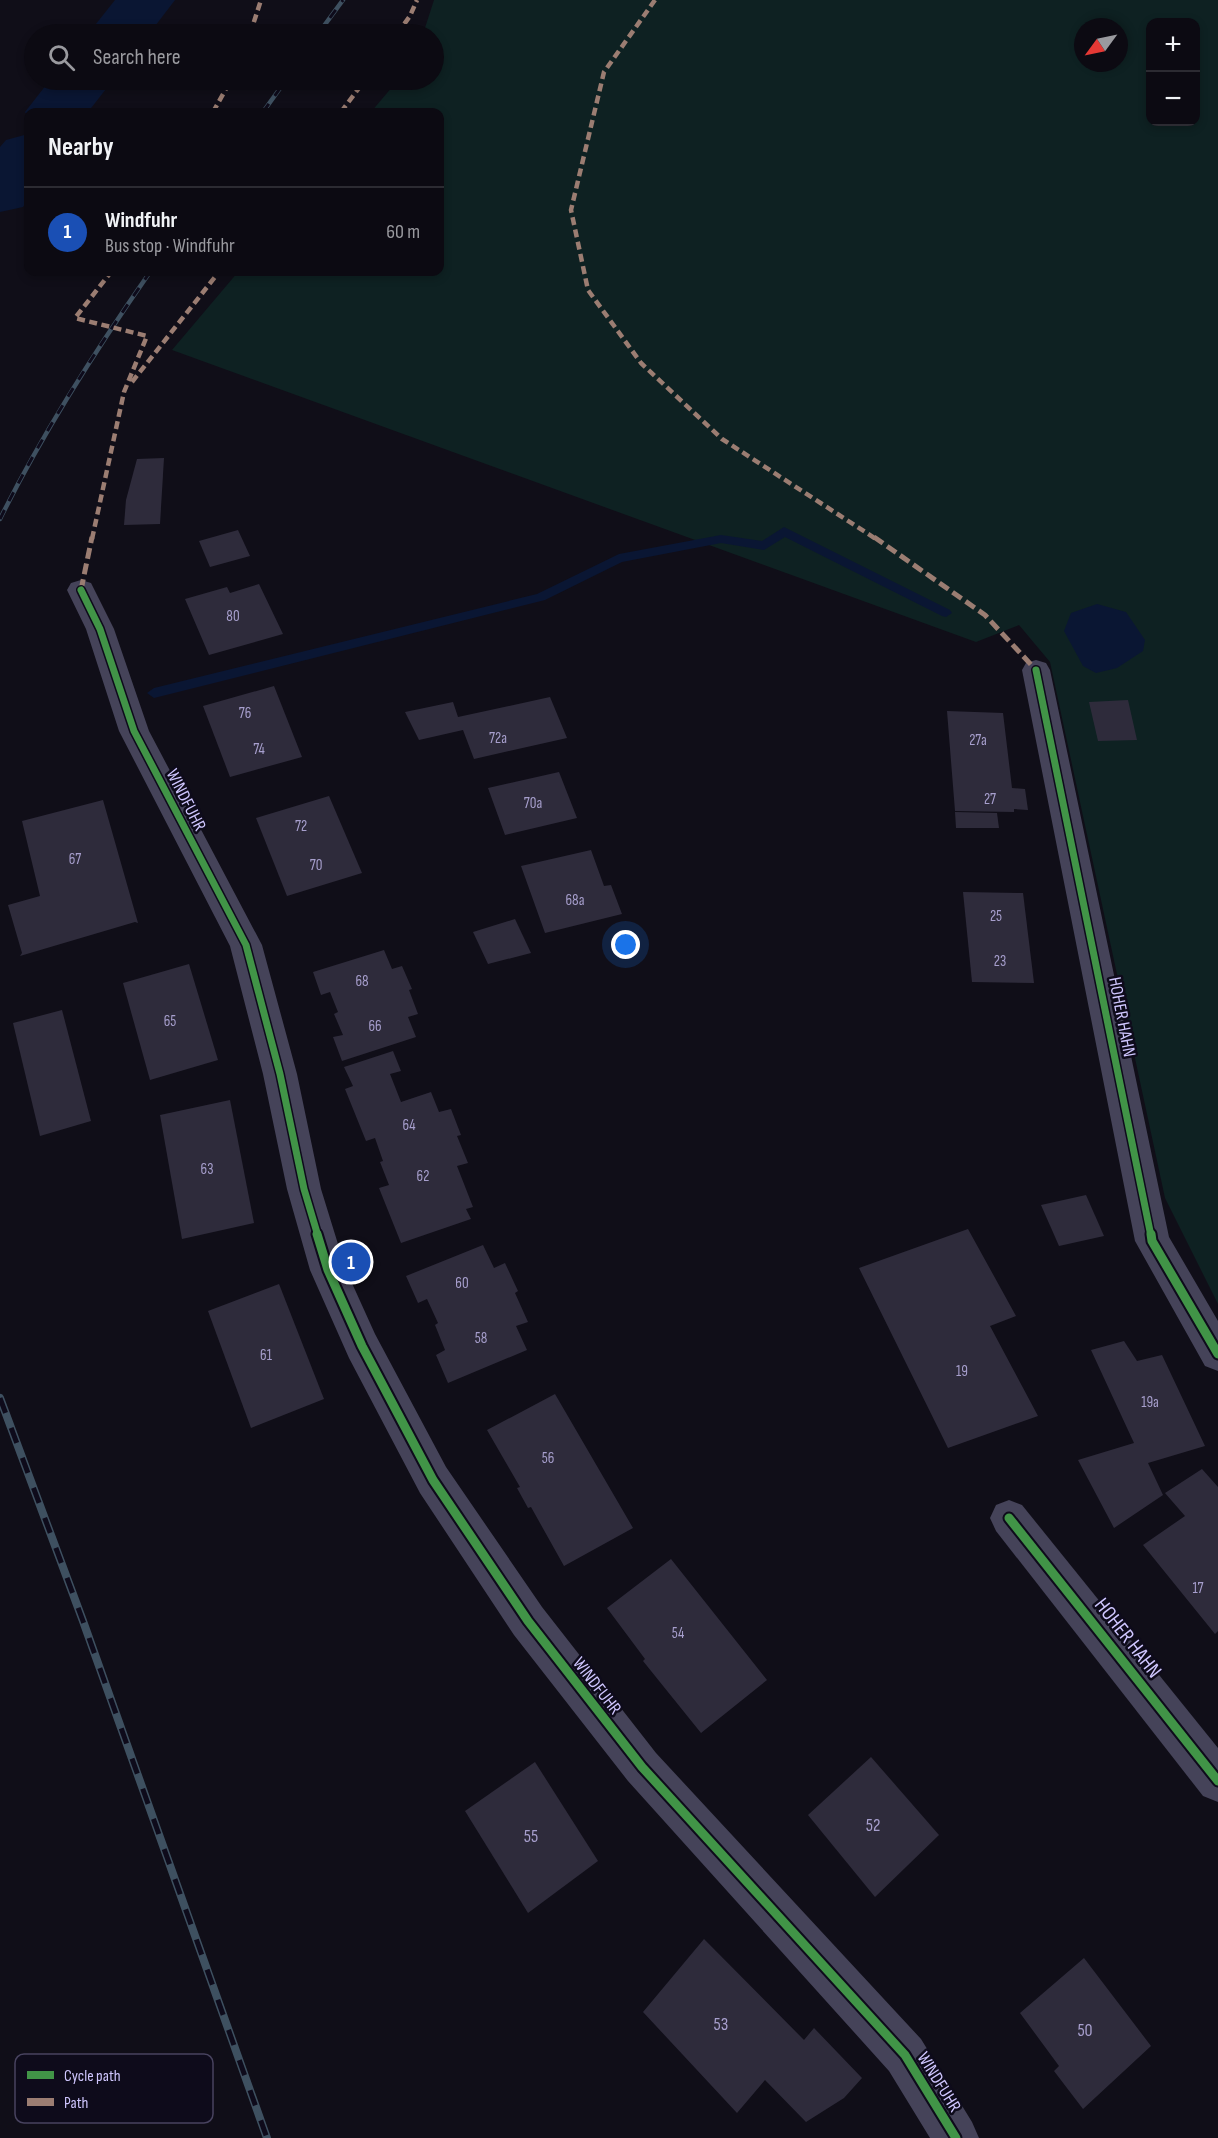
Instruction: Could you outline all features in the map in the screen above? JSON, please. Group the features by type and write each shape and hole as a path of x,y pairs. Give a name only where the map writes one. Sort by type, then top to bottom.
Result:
{"street":[{"name":"WINDFUHR","path":"81,590 100,629 134,730 177,818 246,945 280,1074 304,1189 328,1270 362,1346 433,1480 528,1622 634,1758 906,2055 956,2138"},
{"name":"HOHER HAHN","path":"1036,670 1152,1241 1218,1354"},
{"name":"HOHER HAHN","path":"1009,1518 1218,1781"}],"green space":[{"path":"434,0 1218,0 1218,1304 1165,1198 1050,662 1019,625 976,642 172,350 235,276 444,276 444,108 374,108 390,90 444,90 444,24 426,24"}],"water":[{"path":"1097,604 1126,612 1145,640 1143,651 1117,668 1096,673 1083,666 1064,631 1071,613"}],"building":[{"path":"164,458 160,524 124,525 126,500 137,459"},
{"path":"238,530 250,556 210,567 199,541"},
{"path":"259,584 283,634 209,655 185,599 227,587 230,593"},
{"path":"274,686 302,757 230,777 203,706"},
{"path":"550,697 567,738 474,759 463,730 419,740 405,712 453,702 458,717"},
{"path":"1128,700 1137,740 1098,741 1089,702"},
{"path":"947,711 1003,713 1012,788 1025,789 1028,810 1014,809 1014,812 955,811"},
{"path":"559,772 577,818 505,835 488,788"},
{"path":"329,796 362,873 287,896 256,818"},
{"path":"103,800 138,923 20,956 22,953 8,905 40,896 22,821"},
{"path":"955,812 997,813 999,828 956,828"},
{"path":"591,850 604,886 611,885 622,914 545,933 521,866"},
{"path":"963,892 1023,893 1034,983 972,982"},
{"path":"515,919 531,953 488,964 473,932"},
{"path":"384,950 392,969 402,966 412,989 409,990 418,1014 408,1017 416,1037 342,1061 333,1037 343,1035 334,1014 338,1012 330,992 321,995 313,972"},
{"path":"189,964 218,1060 150,1080 123,983"},
{"path":"62,1010 91,1121 40,1136 13,1023"},
{"path":"393,1051 401,1071 390,1074 401,1102 431,1092 439,1112 451,1109 461,1135 457,1136 468,1163 457,1166 473,1207 466,1209 471,1219 401,1243 379,1188 389,1185 380,1162 383,1161 375,1138 366,1141 345,1089 353,1086 344,1067"},
{"path":"230,1100 254,1223 182,1239 160,1115"},
{"path":"1086,1195 1104,1236 1059,1246 1041,1205"},
{"path":"968,1229 1016,1316 990,1326 1038,1416 948,1448 859,1268"},
{"path":"483,1245 494,1268 505,1263 518,1291 515,1293 528,1322 516,1326 527,1350 448,1383 436,1355 445,1350 435,1325 438,1323 427,1299 418,1303 406,1276"},
{"path":"279,1284 324,1399 251,1428 208,1311"},
{"path":"1124,1341 1137,1361 1162,1355 1205,1446 1148,1463 1163,1495 1114,1528 1078,1460 1134,1443 1091,1350"},
{"path":"555,1394 633,1528 564,1566 531,1507 528,1508 517,1488 520,1487 487,1430"},
{"path":"1202,1469 1218,1487 1218,1631 1215,1634 1143,1545 1185,1516 1165,1493"},
{"path":"671,1559 767,1680 701,1733 643,1661 645,1659 607,1608"},
{"path":"871,1757 939,1835 875,1897 808,1815"},
{"path":"535,1762 598,1861 528,1913 465,1811"},
{"path":"704,1939 804,2040 814,2028 862,2078 844,2098 806,2122 765,2080 737,2113 643,2012"},
{"path":"1084,1958 1151,2046 1083,2109 1054,2071 1059,2066 1020,2013"}],"waterway":[{"path":"126,24 146,0"},
{"path":"59,108 74,90"},
{"path":"0,193 24,159"},
{"path":"154,693 541,597 619,558 721,539 764,546 784,531 946,613"}],"railway":[{"path":"325,24 343,0"},
{"path":"266,108 279,90"},
{"path":"0,519 70,392 147,276"},
{"path":"0,1398 83,1621 267,2138"}],"marked path":[{"path":"253,24 261,0"},
{"path":"404,24 417,0"},
{"path":"655,0 604,72 571,210 588,290 641,363 722,439 907,559 985,615 1036,670"},
{"path":"215,108 225,90"},
{"path":"344,108 358,90"},
{"path":"81,590 124,392 147,336 75,318 108,276"},
{"path":"132,382 216,276"}],"cycle path":[{"path":"81,590 100,629 134,731 246,945 280,1074 304,1189 328,1270 362,1346 433,1480 528,1621 642,1767 905,2055 956,2138"},
{"path":"1036,670 1152,1241 1218,1354"},
{"path":"1009,1518 1218,1781"}],"place":[{"name":"Windfuhr","path":"351,1262"}]}
